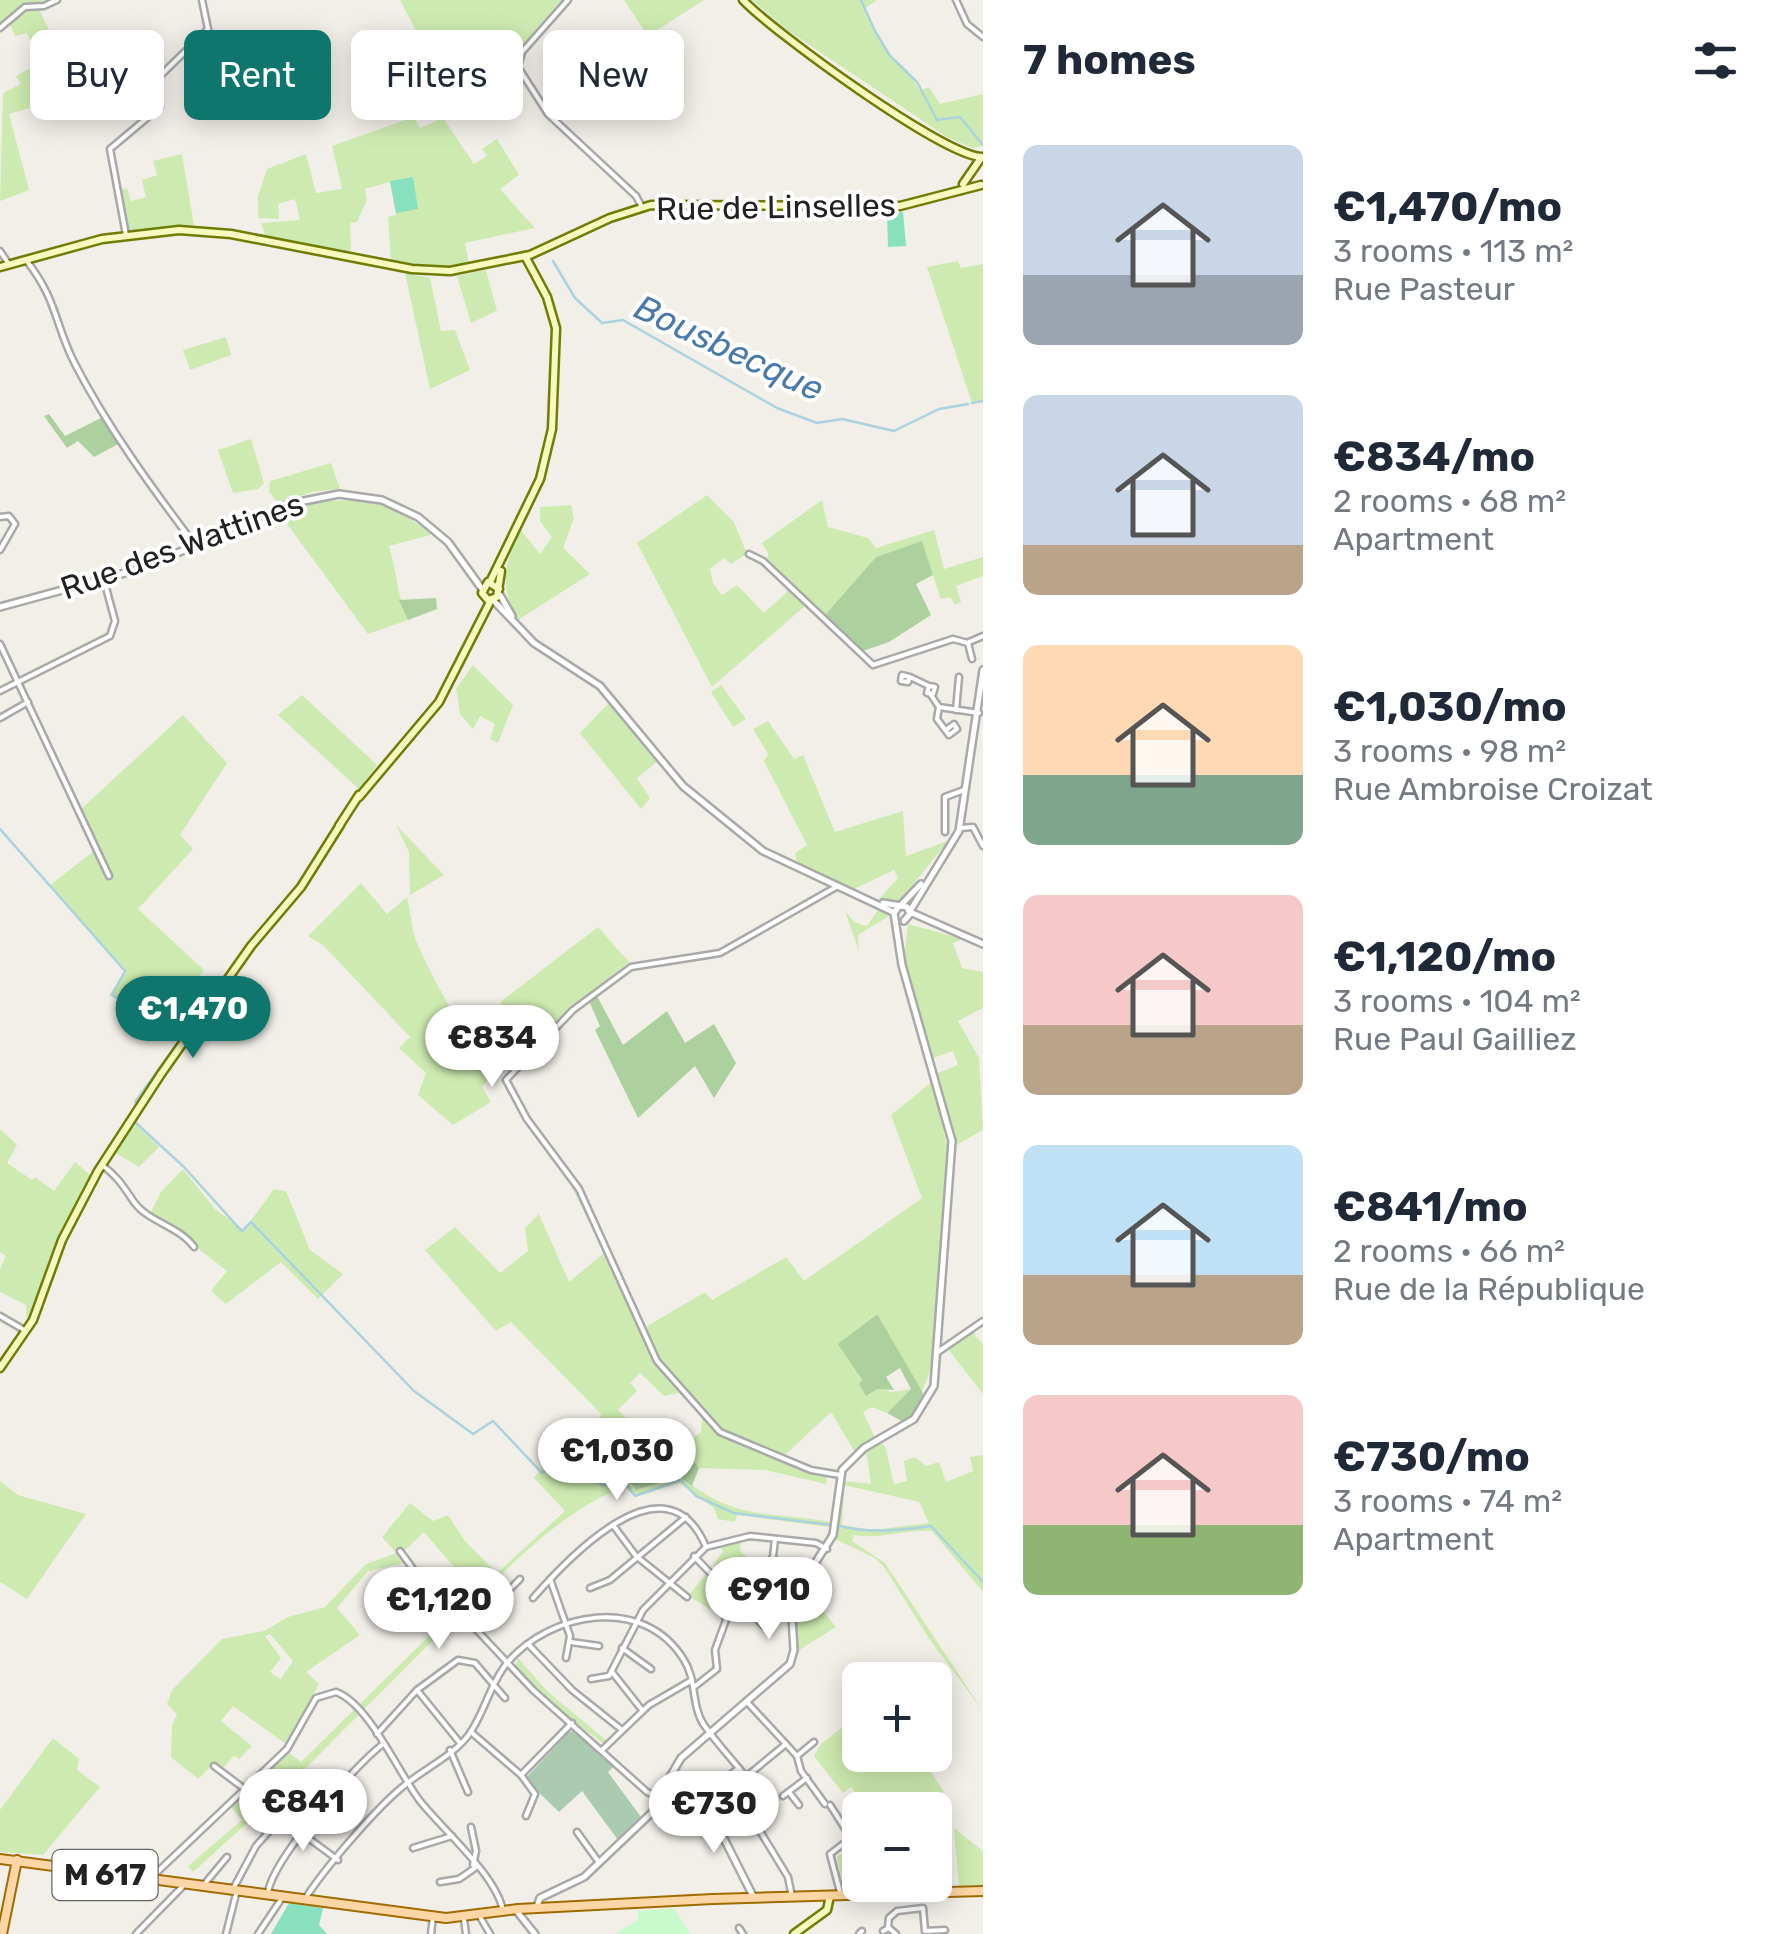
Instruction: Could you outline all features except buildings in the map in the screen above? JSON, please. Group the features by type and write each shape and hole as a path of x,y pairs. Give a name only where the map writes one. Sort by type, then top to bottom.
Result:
{"main road":[{"path":"743,0 798,48 946,142 983,157"},
{"path":"946,142 974,171 982,186"},
{"name":"Rue de Linselles","path":"0,268 126,235 196,230 426,271 462,270 528,256 642,208 689,202 891,207 930,202 974,171 983,157"},
{"name":"Rue de Linselles","path":"949,192 982,186"},
{"path":"470,636 486,587 541,476 552,429 557,335 528,256"},
{"path":"2,1365 27,1331 54,1260 102,1165 358,798 438,702 470,636 499,591 505,550"},
{"path":"486,587 499,591"},
{"path":"486,587 492,600"},
{"name":"M 617","path":"0,1858 433,1917 516,1909 841,1895"},
{"path":"2,1934 17,1860"},
{"name":"M 617","path":"952,1892 983,1891"},
{"name":"M 617","path":"754,1898 842,1897"},
{"path":"794,1934 821,1914 827,1898"}],"street":[{"path":"0,28 27,6 44,6 57,0"},
{"path":"126,235 110,149 160,106 157,79 208,27 202,0"},
{"path":"568,0 522,52 518,67 548,114 636,196 642,208"},
{"path":"956,0 969,26 983,37"},
{"path":"0,251 9,264"},
{"path":"26,260 51,295 83,378 138,468 195,545"},
{"name":"Rue des Wattines","path":"0,606 104,580 301,500 351,494 382,500 418,517 486,587"},
{"path":"0,517 9,516 15,524 0,550"},
{"path":"749,554 763,560 874,665 953,638 968,643 983,636"},
{"path":"0,690 110,636 115,621 104,580"},
{"path":"499,591 525,634"},
{"path":"492,600 525,634 604,690 693,795 767,854 836,887 900,906 983,944"},
{"path":"968,643 972,659"},
{"path":"0,644 109,876"},
{"path":"0,666 9,662"},
{"path":"899,953 904,921 960,828 983,672"},
{"path":"910,677 928,686 926,692 938,708 937,717 946,730"},
{"path":"956,710 960,677"},
{"path":"0,718 28,702"},
{"path":"938,708 977,712"},
{"path":"946,832 946,796 966,790"},
{"path":"960,828 974,827 983,846"},
{"path":"536,1909 540,1898 580,1880 665,1796 678,1761 791,1662 790,1612 795,1592 827,1549 838,1519 840,1475 859,1452 922,1411 934,1386 952,1137 899,953 895,916 934,871"},
{"path":"836,887 720,953 631,967 574,1010 506,1080 527,1119 579,1189 655,1359 720,1432 812,1470 840,1475"},
{"path":"866,898 904,921 940,927"},
{"path":"102,1165 122,1181 135,1204 184,1235 194,1247"},
{"path":"0,1316 27,1331"},
{"path":"938,1352 983,1320"},
{"path":"533,1598 613,1526 654,1508 686,1517 706,1546"},
{"path":"590,1588 610,1580 686,1517"},
{"path":"613,1526 638,1558 687,1597"},
{"path":"591,1679 603,1679 612,1672 634,1622 693,1555 706,1546 736,1536 827,1549"},
{"path":"764,1568 773,1558 775,1539"},
{"path":"400,1552 432,1595 474,1626 644,1789 717,1824 754,1898"},
{"path":"693,1555 716,1580 727,1624 715,1650 716,1669 694,1686"},
{"path":"474,1626 520,1579"},
{"path":"550,1579 567,1622 571,1642 566,1658"},
{"path":"759,1621 764,1626 779,1614 790,1612"},
{"path":"305,1901 408,1782 470,1732 508,1662 528,1644 567,1622 595,1618 634,1622 668,1641 682,1656 693,1680 698,1712 756,1793 717,1824"},
{"path":"571,1642 599,1646"},
{"path":"528,1644 565,1684 622,1730"},
{"path":"622,1648 650,1668"},
{"path":"376,1734 418,1690 462,1659 473,1661 505,1698"},
{"path":"612,1672 642,1710"},
{"path":"602,1750 642,1710 693,1680"},
{"path":"418,1690 460,1743"},
{"path":"152,1880 288,1747 318,1696 338,1692 357,1708 408,1782 500,1897 503,1911"},
{"path":"747,1702 797,1756 806,1778 851,1838 830,1854 841,1895"},
{"path":"521,1775 572,1723"},
{"path":"470,1732 521,1775 536,1798 526,1816"},
{"path":"797,1756 814,1742"},
{"path":"268,1896 272,1873 349,1772 383,1744"},
{"path":"746,1777 786,1744"},
{"path":"450,1750 468,1792"},
{"path":"214,1766 244,1788"},
{"path":"685,1806 739,1768"},
{"path":"784,1796 806,1778"},
{"path":"789,1792 799,1804"},
{"path":"744,1804 787,1874 792,1897"},
{"path":"238,1934 226,1932 234,1891 258,1842 282,1818 338,1860"},
{"path":"440,1882 458,1880 474,1866 476,1852 470,1827"},
{"path":"577,1832 598,1862"},
{"path":"413,1848 452,1836"},
{"path":"202,1886 227,1857"},
{"path":"136,1934 186,1884"},
{"path":"258,1934 282,1898"},
{"path":"912,1902 912,1909"},
{"path":"896,1934 885,1930 896,1912 923,1908 925,1931 945,1930"},
{"path":"516,1909 535,1934"},
{"path":"479,1915 490,1934"},
{"path":"431,1934 433,1917"},
{"path":"464,1917 466,1934"},
{"path":"739,1928 743,1934"}],"green space":[{"path":"0,0 53,0 27,3 0,26"},
{"path":"400,0 565,0 523,49 523,30 416,30"},
{"path":"624,0 704,0 657,30 644,30"},
{"path":"752,0 877,0 864,9 887,51 908,71 920,91 929,87 940,104 983,94 983,146 972,148 947,137 790,32"},
{"path":"31,9 39,9 49,30 30,30 30,39 27,33 15,36 10,24"},
{"path":"30,68 30,108 9,114 29,190 0,201 3,93 21,84 16,76"},
{"path":"406,120 416,120 420,128 444,120 474,164 487,156 482,149 497,139 519,175 500,189 535,228 465,243 469,264 438,268 391,260 388,217 396,215 390,182 365,189 367,200 357,222 350,223 351,254 266,238 261,223 300,220 295,199 278,204 279,219 258,218 258,196 267,169 306,154 316,193 342,189 332,146"},
{"path":"182,154 194,225 129,231 117,191 127,188 131,201 146,197 142,180 157,175 153,161"},
{"path":"413,177 418,209 396,213 390,181"},
{"path":"903,212 906,246 888,247 887,213"},
{"path":"958,261 961,268 983,264 983,401 972,403 927,267"},
{"path":"486,270 497,311 471,323 457,276"},
{"path":"405,273 430,278 441,331 455,330 470,370 430,389"},
{"path":"226,337 231,355 190,370 183,350"},
{"path":"49,414 65,436 103,417 120,443 94,457 78,441 67,448 44,416"},
{"path":"251,439 264,483 258,489 233,493 218,450"},
{"path":"331,463 340,489 312,492 278,504 269,491 270,481"},
{"path":"707,495 734,522 747,554 731,564 724,558 710,569 713,583 722,595 737,585 764,613 787,592 782,580 805,606 712,687 637,543"},
{"path":"359,500 390,507 434,534 389,546 408,620 368,634 279,513 320,501"},
{"path":"822,500 828,527 868,538 876,548 934,530 944,569 983,557 983,576 956,586 961,602 955,605 950,597 941,599 922,542 876,557 825,615 764,560 769,555 762,543"},
{"path":"571,505 574,518 563,548 590,574 518,620 508,597 506,575 520,529 540,554 552,537 540,521 540,507"},
{"path":"922,541 933,575 916,584 931,615 889,642 863,651 825,615 876,557"},
{"path":"436,598 437,609 408,620 399,600"},
{"path":"473,665 513,705 498,743 490,739 495,724 480,716 473,729 460,714 456,689"},
{"path":"721,685 746,719 733,727 711,692"},
{"path":"302,695 377,765 359,789 278,715"},
{"path":"609,703 657,762 637,778 650,798 641,809 580,733"},
{"path":"183,715 227,763 180,835 193,849 138,909 204,970 197,979 213,994 181,1037 109,995 125,972 50,885 98,848 80,810"},
{"path":"768,721 794,759 803,755 835,832 903,811 906,856 948,841 900,901 879,899 898,878 894,870 854,889 797,864 795,853 807,845 764,761 768,754 753,729"},
{"path":"396,825 444,875 410,895 409,852"},
{"path":"361,883 387,914 407,897 415,938 433,976 461,1027 494,1071 482,1087 491,1102 453,1125 418,1095 426,1073 399,1048 410,1037 323,945 308,936"},
{"path":"879,908 889,916 858,935 859,951 845,911 854,922 867,926"},
{"path":"908,924 963,939 953,943 962,968 983,972 983,1008 958,1021 979,1058 983,1130 956,1145 938,1073 958,1065 953,1051 933,1058 904,959"},
{"path":"598,927 629,962 582,999 536,1048 500,1002"},
{"path":"597,996 623,1045 667,1011 685,1043 714,1024 736,1063 714,1098 695,1066 638,1118 595,1030 600,1026 589,1001"},
{"path":"933,1081 949,1155 930,1371 922,1391 876,1314 839,1344 862,1381 891,1392 911,1389 887,1413 872,1407 863,1412 875,1438 854,1451 831,1412 784,1456 813,1474 827,1477 826,1484 765,1470 699,1468 694,1463 629,1478 636,1490 683,1478 720,1502 737,1508 831,1522 834,1492 844,1494 842,1525 872,1530 929,1523 919,1502 844,1485 845,1481 871,1484 866,1450 881,1443 885,1446 894,1484 907,1481 904,1461 915,1457 926,1466 939,1462 946,1482 973,1471 970,1457 983,1455 983,1592 932,1531 854,1535 852,1541 885,1563 951,1662 946,1662 930,1640 884,1567 875,1558 835,1539 837,1528 737,1515 735,1522 718,1519 714,1508 679,1483 635,1497 625,1486 557,1525 463,1614 437,1597 467,1582 424,1532 399,1556 404,1563 368,1571 337,1608 360,1635 306,1672 319,1684 286,1744 233,1706 221,1721 252,1746 239,1759 234,1756 222,1769 214,1763 198,1779 171,1757 172,1726 177,1714 167,1704 172,1690 222,1639 264,1631 288,1617 325,1607 366,1564 396,1553 382,1537 410,1503 433,1521 448,1515 465,1541 497,1573 565,1511 534,1478 543,1466 570,1451 591,1470 601,1414 511,1322 496,1331 425,1250 455,1227 500,1273 528,1251 525,1228 539,1214 569,1282 604,1253 570,1183 530,1130 534,1127 578,1183 644,1328 705,1292 712,1300 786,1257 804,1281 922,1198 891,1115","holes":["640,1373 664,1396 681,1392 702,1417 701,1432 687,1444 678,1445 660,1426 652,1434 644,1425 636,1428 618,1410 637,1391 630,1383","270,1634 293,1661 281,1679 270,1672 281,1658 265,1636"]},
{"path":"134,1122 159,1147 139,1167 114,1152"},
{"path":"0,1129 17,1145 7,1163 32,1180 35,1177 54,1191 75,1162 90,1175 49,1259 27,1327 26,1305 0,1292 0,1269 6,1256 0,1252"},
{"path":"183,1169 215,1209 244,1230 274,1189 286,1191 310,1250 343,1274 318,1299 281,1262 226,1304 211,1291 227,1271 151,1212 161,1192"},
{"path":"877,1314 925,1400 905,1423 887,1413 911,1389 900,1368 886,1377 894,1390 877,1389 866,1396 859,1384 862,1380 838,1344"},
{"path":"973,1332 983,1345 983,1394 948,1349"},
{"path":"695,1463 699,1468 692,1486 680,1477 636,1490 628,1479"},
{"path":"0,1481 18,1495 86,1514 27,1599 0,1582"},
{"path":"741,1538 740,1550 763,1574 728,1621 722,1580 713,1566 723,1551 718,1544"},
{"path":"706,1574 720,1615 688,1596"},
{"path":"803,1586 836,1627 796,1652 793,1606"},
{"path":"435,1630 439,1634 298,1776 324,1800 319,1809 289,1785 193,1872 188,1866 242,1820 230,1806 288,1752 301,1762"},
{"path":"518,1658 547,1691 607,1741 604,1744 548,1702 515,1666"},
{"path":"952,1664 983,1711 952,1669"},
{"path":"842,1727 842,1772 931,1772 944,1792 854,1792 851,1787 842,1792 814,1756 821,1744"},
{"path":"575,1731 613,1767 608,1772 641,1817 618,1840 582,1791 559,1812 525,1779 569,1732"},
{"path":"53,1738 79,1759 77,1770 100,1787 43,1855 0,1852 0,1810"},
{"path":"954,1828 983,1851 983,1885 959,1886"},
{"path":"842,1854 842,1881 837,1857"},
{"path":"289,1903 323,1908 319,1925 327,1934 271,1934"},
{"path":"674,1908 690,1934 615,1934 638,1920 638,1911"}],"waterway":[{"path":"861,0 890,56 917,82 937,120 960,117 983,145"},
{"name":"Bousbecque","path":"553,261 575,298 602,323 623,320 777,408 817,423 842,419 894,431 939,409 968,404"},
{"name":"Bousbecque","path":"972,403 983,401"},
{"path":"0,829 125,971 112,995 182,1037 135,1102"},
{"path":"136,1123 184,1167 242,1231 251,1222 414,1391 473,1434 493,1421 542,1473 568,1456 591,1473"},
{"path":"594,1475 602,1486 624,1480"},
{"path":"625,1483 635,1496 681,1480 696,1496 734,1513 832,1525"},
{"path":"840,1526 874,1531 931,1526 983,1582"}]}
